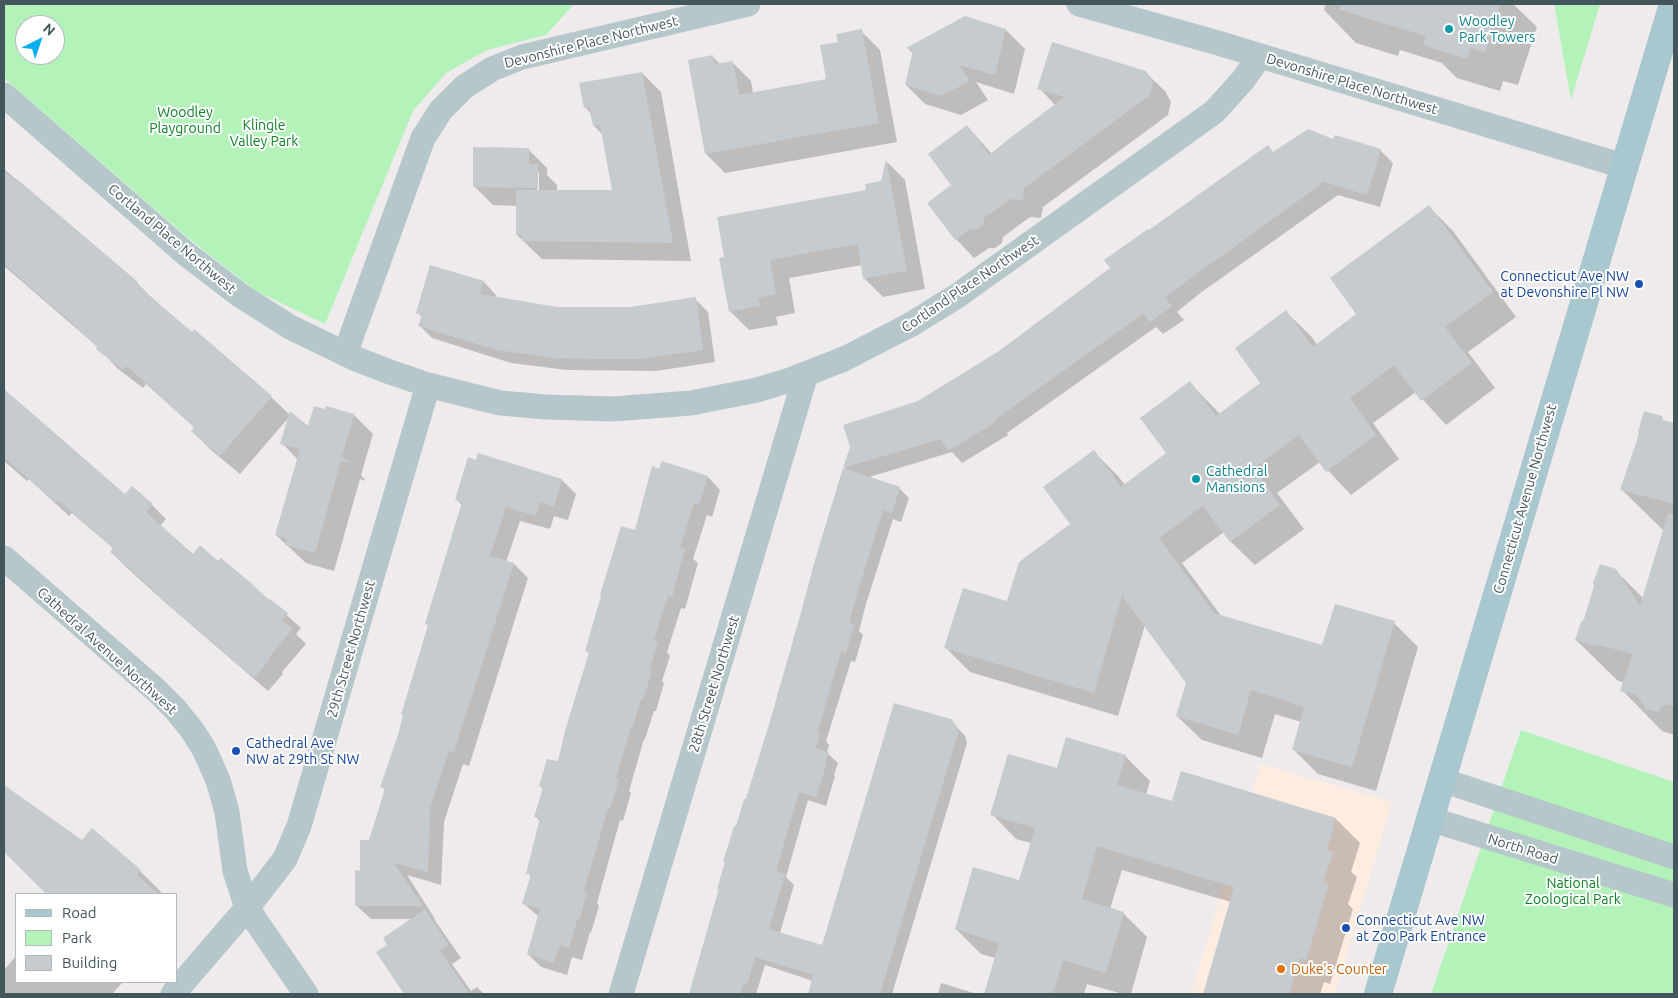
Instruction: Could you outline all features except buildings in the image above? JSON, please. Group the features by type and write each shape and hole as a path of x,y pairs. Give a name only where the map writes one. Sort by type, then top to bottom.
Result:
{"main road":[{"name":"Connecticut Avenue Northwest","path":"1378,994 1673,4"}],"street":[{"name":"Devonshire Place Northwest","path":"345,354 417,152 432,123 452,98 464,87 492,69 522,57 748,4"},
{"name":"Devonshire Place Northwest","path":"1079,4 1260,56 1624,166"},
{"name":"Cortland Place Northwest","path":"4,95 207,271 241,296 290,327 345,354 428,385 501,403 568,409 613,409 691,403 757,390 844,359 886,338 934,311 965,290 1214,112 1243,80 1260,56"},
{"name":"28th Street Northwest","path":"622,994 806,374"},
{"name":"29th Street Northwest","path":"173,994 247,908 284,859 299,826 428,385"},
{"name":"Cathedral Avenue Northwest","path":"4,558 156,690 192,730 218,780 227,812 237,877 247,908 306,994"},
{"path":"1442,780 1674,857"},
{"name":"North Road","path":"1430,819 1671,895 1674,894"}],"shaded area":[{"path":"1260,764 1392,802 1335,994 1191,994"}],"green space":[{"name":"Klingle Valley Park","path":"4,4 574,4 546,35 487,50 446,73 413,111 325,324 256,291 188,238 4,78"},
{"path":"1554,4 1600,4 1571,100"},
{"name":"National Zoological Park","path":"1521,730 1674,782 1674,994 1431,994"}],"place":[{"name":"Woodley Park Towers","path":"1449,29"},
{"name":"Connecticut Ave NW at Devonshire Pl NW","path":"1639,284"},
{"name":"Cathedral Mansions","path":"1196,479"},
{"name":"Cathedral Ave NW at 29th St NW","path":"236,751"},
{"name":"Connecticut Ave NW at Zoo Park Entrance","path":"1346,928"},
{"name":"Duke's Counter","path":"1281,969"}],"park label":[{"name":"Woodley Playground","path":"185,120"}]}
